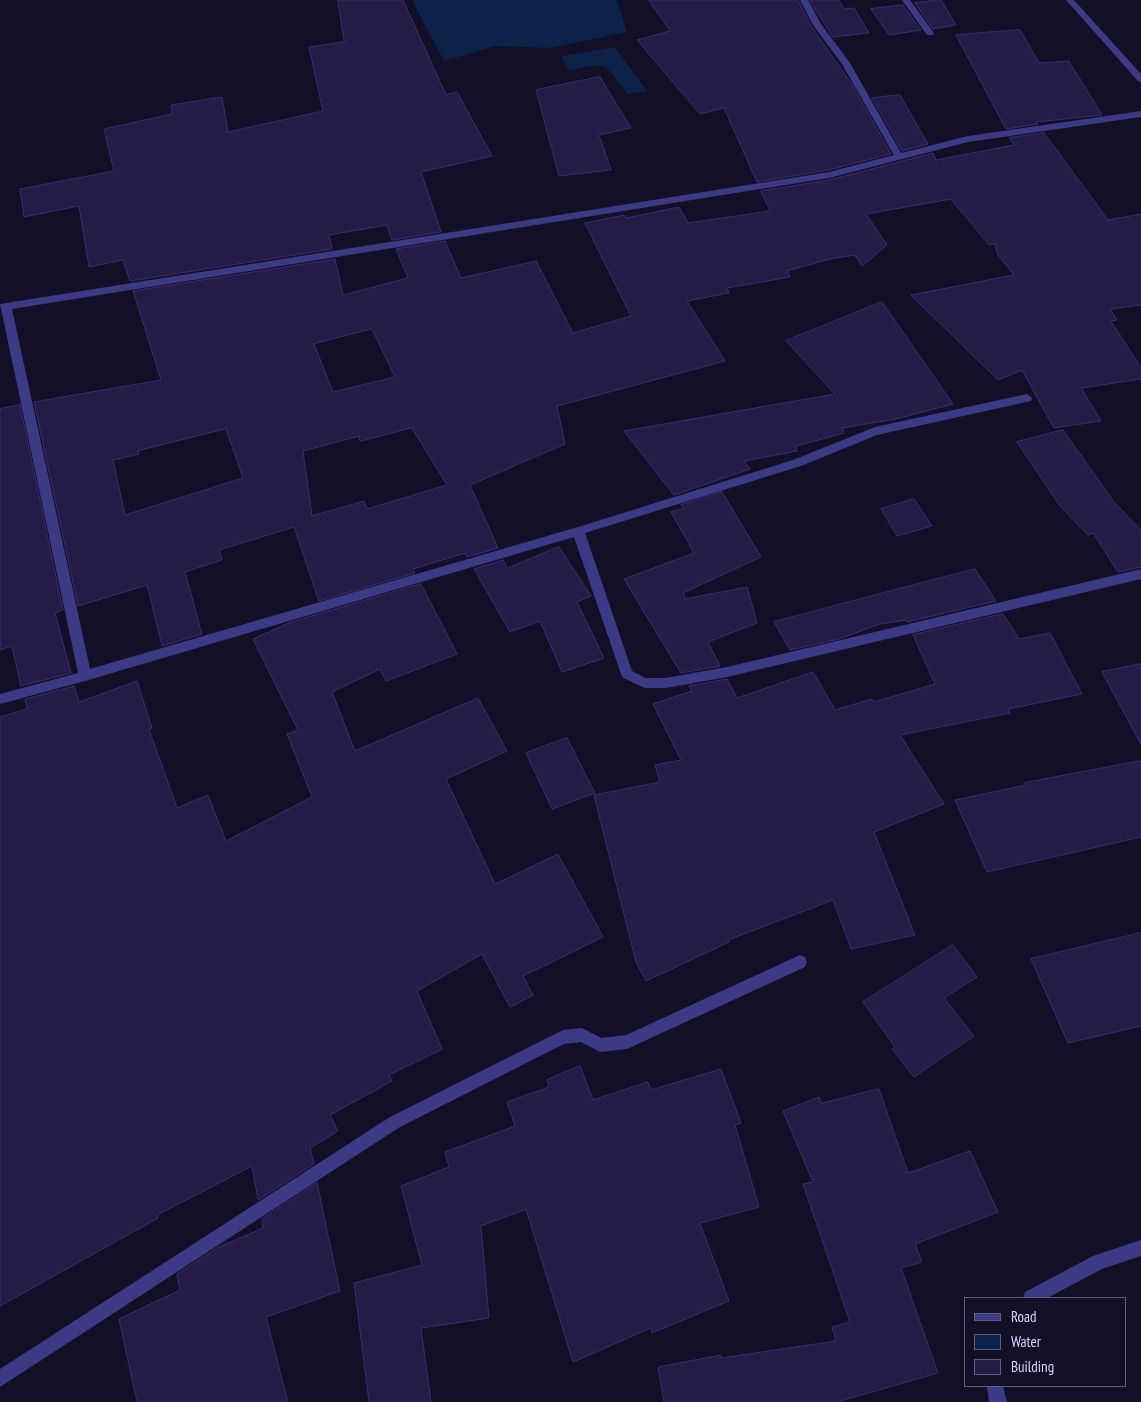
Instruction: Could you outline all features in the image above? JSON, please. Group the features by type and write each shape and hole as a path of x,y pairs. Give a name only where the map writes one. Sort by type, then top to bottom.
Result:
{"street":[{"path":"804,0 817,25 846,63 899,157"},
{"path":"906,0 930,33"},
{"path":"1070,0 1141,79"},
{"path":"85,676 3,307 829,175 968,139 1141,114"},
{"path":"0,699 85,676 578,531 797,463 875,431 1027,398"},
{"path":"578,531 627,674 645,683 666,683 727,672 1141,574"},
{"path":"0,1379 395,1122 563,1037 582,1035 600,1045 627,1042 800,962"},
{"path":"1033,1297 1099,1262 1141,1248"},
{"path":"996,1387 998,1402"}],"water":[{"path":"412,0 617,0 627,32 550,48 495,46 444,61"},
{"path":"615,47 647,91 627,94 609,70 604,67 592,66 569,70 561,56"}],"building":[{"path":"338,0 403,0 446,95 457,92 492,156 421,172 441,232 392,240 387,225 329,235 332,249 130,281 123,260 89,267 79,206 24,217 20,189 114,171 104,129 172,114 171,105 222,97 228,132 323,111 309,47 344,42"},
{"path":"649,0 798,0 811,26 853,86 891,154 829,170 757,182 724,108 700,114 637,40 670,31"},
{"path":"810,0 839,0 844,9 854,8 869,33 833,37"},
{"path":"941,0 956,25 933,29 915,3"},
{"path":"903,5 921,30 889,35 871,9"},
{"path":"1020,30 1039,63 1069,61 1102,115 1036,122 1038,124 1006,129 956,35"},
{"path":"600,77 631,128 599,135 611,170 559,176 536,90"},
{"path":"900,95 928,144 902,151 872,98"},
{"path":"1044,133 1108,220 1141,214 1141,305 1110,309 1117,320 1111,321 1141,368 1141,379 1081,388 1101,421 1054,428 1022,370 998,380 911,295 1014,275 998,255 995,244 989,245 951,199 866,214 887,245 862,266 855,255 830,259 787,271 790,277 727,288 729,293 687,301 725,361 557,406 565,444 470,485 498,548 467,557 465,553 413,569 415,573 319,601 294,527 219,550 222,560 185,572 202,634 162,646 147,585 78,606 34,402 161,380 133,291 335,259 343,295 408,278 396,249 445,241 461,278 536,261 573,333 631,316 585,223 624,215 626,218 679,207 688,223 770,211 761,191 829,180 933,153 936,160 1014,145 1010,138","holes":["372,329 395,377 333,392 314,344","412,428 447,485 367,509 364,501 312,516 303,451 359,436 360,441","226,429 243,478 125,515 113,460 139,454 138,451"]},
{"path":"882,302 953,404 896,419 842,428 844,433 796,446 797,451 744,461 750,469 674,495 624,431 835,394 786,341"},
{"path":"20,405 63,610 55,613 71,673 21,686 12,646 0,650 0,409"},
{"path":"1063,430 1114,502 1141,530 1141,567 1118,572 1093,533 1088,535 1060,506 1017,442"},
{"path":"722,492 761,557 683,593 685,599 747,587 757,623 708,642 720,666 681,673 624,579 694,553 671,512 684,508 681,505"},
{"path":"914,499 932,526 897,536 881,509"},
{"path":"559,547 591,596 577,602 604,658 562,672 540,621 510,632 474,569 503,560 507,568"},
{"path":"975,569 996,601 907,622 906,620 880,624 839,639 790,650 774,622"},
{"path":"421,584 457,654 386,681 380,669 332,692 355,751 478,698 507,751 446,779 495,884 558,854 603,937 523,976 533,995 510,1007 482,954 417,991 442,1049 389,1075 392,1081 330,1115 338,1131 310,1148 314,1164 258,1200 252,1166 157,1215 158,1218 0,1306 0,717 27,709 25,699 74,686 79,702 137,681 152,728 149,729 177,808 208,795 226,841 312,797 287,734 298,730 253,639 291,622"},
{"path":"1003,614 1019,639 1050,633 1082,694 1008,709 1010,713 900,735 944,804 874,832 915,935 851,949 833,900 728,940 729,942 646,981 636,962 594,795 660,782 655,765 681,760 653,704 692,691 689,686 727,679 737,698 813,672 835,710 872,699 874,702 935,684 913,635"},
{"path":"1141,664 1141,744 1102,672"},
{"path":"567,738 595,793 552,809 526,753"},
{"path":"1141,761 1141,837 987,872 955,800 1026,785 1025,783"},
{"path":"1141,933 1141,1026 1068,1043 1031,959"},
{"path":"953,945 977,977 944,998 974,1036 914,1077 892,1049 895,1047 863,1002"},
{"path":"580,1066 593,1100 648,1082 651,1090 721,1069 741,1123 735,1125 759,1207 700,1223 729,1301 652,1333 651,1328 573,1362 526,1209 481,1226 489,1318 421,1328 431,1402 369,1402 354,1283 422,1265 401,1186 449,1167 445,1152 515,1126 507,1102 549,1087 547,1080"},
{"path":"879,1089 908,1173 970,1151 998,1212 915,1244 922,1262 901,1268 938,1373 837,1402 664,1402 658,1367 721,1355 721,1358 836,1341 832,1327 850,1322 803,1184 813,1182 783,1111 819,1097 821,1103"},
{"path":"317,1183 340,1291 266,1317 288,1402 137,1402 119,1319 180,1290 177,1274 217,1248 263,1228 262,1219"}]}
